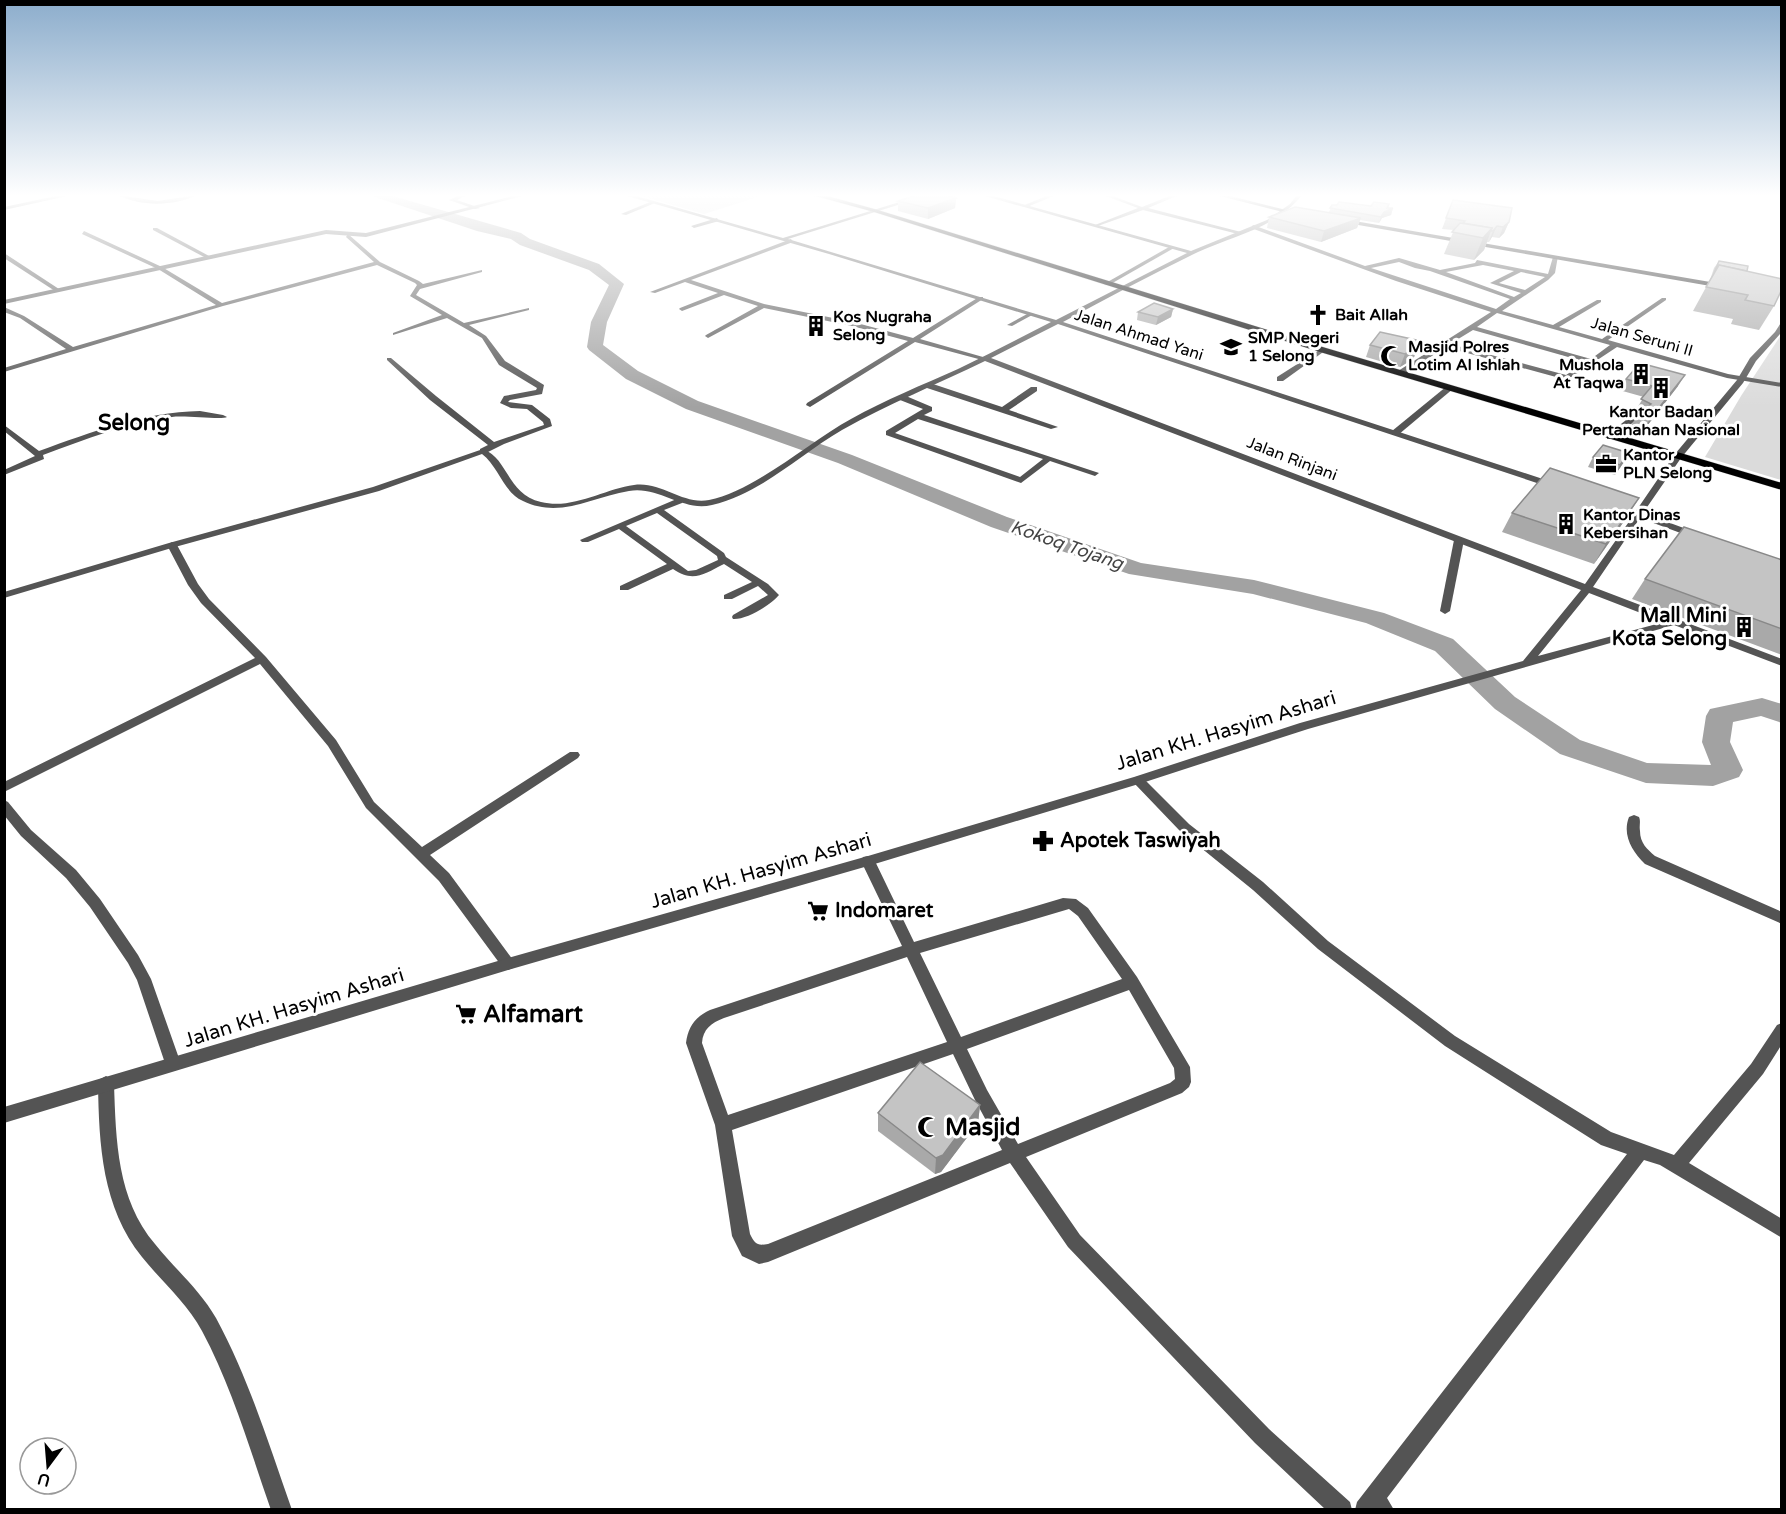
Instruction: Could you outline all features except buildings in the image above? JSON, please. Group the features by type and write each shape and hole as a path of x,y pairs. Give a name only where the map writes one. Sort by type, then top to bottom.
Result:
{"main road":[{"path":"1049,266 1610,437 1782,487"},
{"path":"1606,266 1729,287"}],"street":[{"path":"20,266 57,290"},
{"path":"155,266 221,305"},
{"path":"4,302 170,266"},
{"path":"4,370 221,305 365,266"},
{"path":"385,266 417,282 420,286"},
{"path":"653,292 722,266"},
{"name":"Jalan Ahmad Yani","path":"873,266 1057,322 1566,490"},
{"path":"1107,284 1140,266"},
{"path":"483,452 492,459 514,493 538,504 548,506 575,504 639,487 655,490 679,501 699,504 716,501 744,489 860,418 930,386 1166,266"},
{"name":"Jalan Seruni II","path":"1362,266 1398,280 1496,311 1741,379"},
{"path":"1366,267 1372,266"},
{"path":"1416,266 1515,299"},
{"path":"1439,273 1466,266"},
{"path":"1497,266 1549,276"},
{"path":"1401,373 1549,276 1553,266"},
{"path":"4,595 172,545 376,489 483,452 493,445 548,426 547,421 529,407 511,406 504,403 507,398 539,392 541,387 496,358 487,340 412,295 420,286 480,271"},
{"path":"1521,271 1493,283 1526,292"},
{"name":"Jalan Rinjani","path":"685,280 763,306 913,339 986,358 1782,663"},
{"path":"682,309 723,293"},
{"path":"810,405 981,298"},
{"path":"1604,340 1664,299"},
{"path":"1554,327 1599,301"},
{"path":"708,336 763,306"},
{"path":"4,309 22,317 72,350"},
{"path":"462,325 527,309"},
{"path":"1010,325 1031,314"},
{"path":"395,334 447,316"},
{"path":"1527,663 1587,589 1635,513 1741,379 1753,360 1778,333 1782,323"},
{"path":"1471,327 1592,361"},
{"path":"1445,345 1570,378 1617,344"},
{"path":"1280,379 1323,350"},
{"path":"389,359 433,398 493,445"},
{"path":"1741,379 1782,385"},
{"path":"1741,379 1782,390"},
{"path":"930,386 1054,427"},
{"path":"1395,433 1450,388"},
{"path":"1003,410 1034,389"},
{"path":"903,398 928,407 927,411 889,433 1021,480 1049,458"},
{"path":"38,454 105,431 166,416 196,413 223,417"},
{"path":"1610,437 1638,415"},
{"path":"918,416 1095,473"},
{"path":"4,427 40,457 4,473"},
{"path":"585,540 679,501"},
{"path":"658,510 722,555 723,560 772,592 772,598 737,618"},
{"path":"1635,513 1705,539"},
{"path":"620,526 686,574 692,575 723,560"},
{"path":"1445,611 1459,540"},
{"path":"172,545 198,593 262,659 332,743 370,805 450,884 508,964"},
{"path":"624,588 674,565"},
{"path":"728,597 759,582"},
{"name":"Jalan KH. Hasyim Ashari","path":"4,1115 508,964 868,861 1138,780 1304,726 1675,622"},
{"path":"4,788 262,659"},
{"path":"421,854 574,755"},
{"path":"1138,780 1184,827 1258,886 1323,945 1450,1041 1607,1139 1625,1147 1656,1154 1782,1229"},
{"path":"4,805 26,833 71,874 133,959 144,979 173,1064"},
{"path":"1634,819 1632,834 1640,850 1650,860 1782,918"},
{"path":"868,861 957,1046 1014,1154 1074,1241 1262,1436 1342,1509"},
{"path":"1071,903 1083,912 1132,982 1182,1066 1183,1082 1176,1088 759,1255 748,1250 741,1236 723,1125 694,1043 698,1025 706,1017 910,949 1055,905 1071,903"},
{"path":"723,1125 957,1046 1132,982"},
{"path":"1676,1166 1757,1069 1782,1030"},
{"path":"106,1084 107,1144 112,1172 131,1227 207,1321 224,1355 282,1509"},
{"path":"1374,1506 1641,1150"}],"shaded area":[{"path":"1781,335 1781,480 1705,457"}],"waterway":[{"name":"Kokoq Tojang","path":"590,266 617,284 599,322 595,347 632,375 692,405 845,459 999,522 1137,569 1254,587 1375,618 1444,645 1505,703 1570,747 1646,773 1713,776 1729,770 1716,742 1720,716 1762,707 1782,714"}],"place":[{"name":"Bait Allah","path":"1318,315"},
{"name":"Kos Nugraha Selong","path":"816,326"},
{"name":"SMP Negeri 1 Selong","path":"1231,347"},
{"name":"Masjid Polres Lotim Al Ishlah","path":"1391,356"},
{"name":"Mushola At Taqwa","path":"1641,374"},
{"name":"Kantor Badan Pertanahan Nasional","path":"1661,388"},
{"name":"Kantor PLN Selong","path":"1606,464"},
{"name":"Kantor Dinas Kebersihan","path":"1566,524"},
{"name":"Mall Mini Kota Selong","path":"1744,627"},
{"name":"Apotek Taswiyah","path":"1043,841"},
{"name":"Indomaret","path":"818,911"},
{"name":"Alfamart","path":"466,1014"},
{"name":"Masjid","path":"928,1127"}],"district":[{"name":"Selong","path":"134,423"}]}
